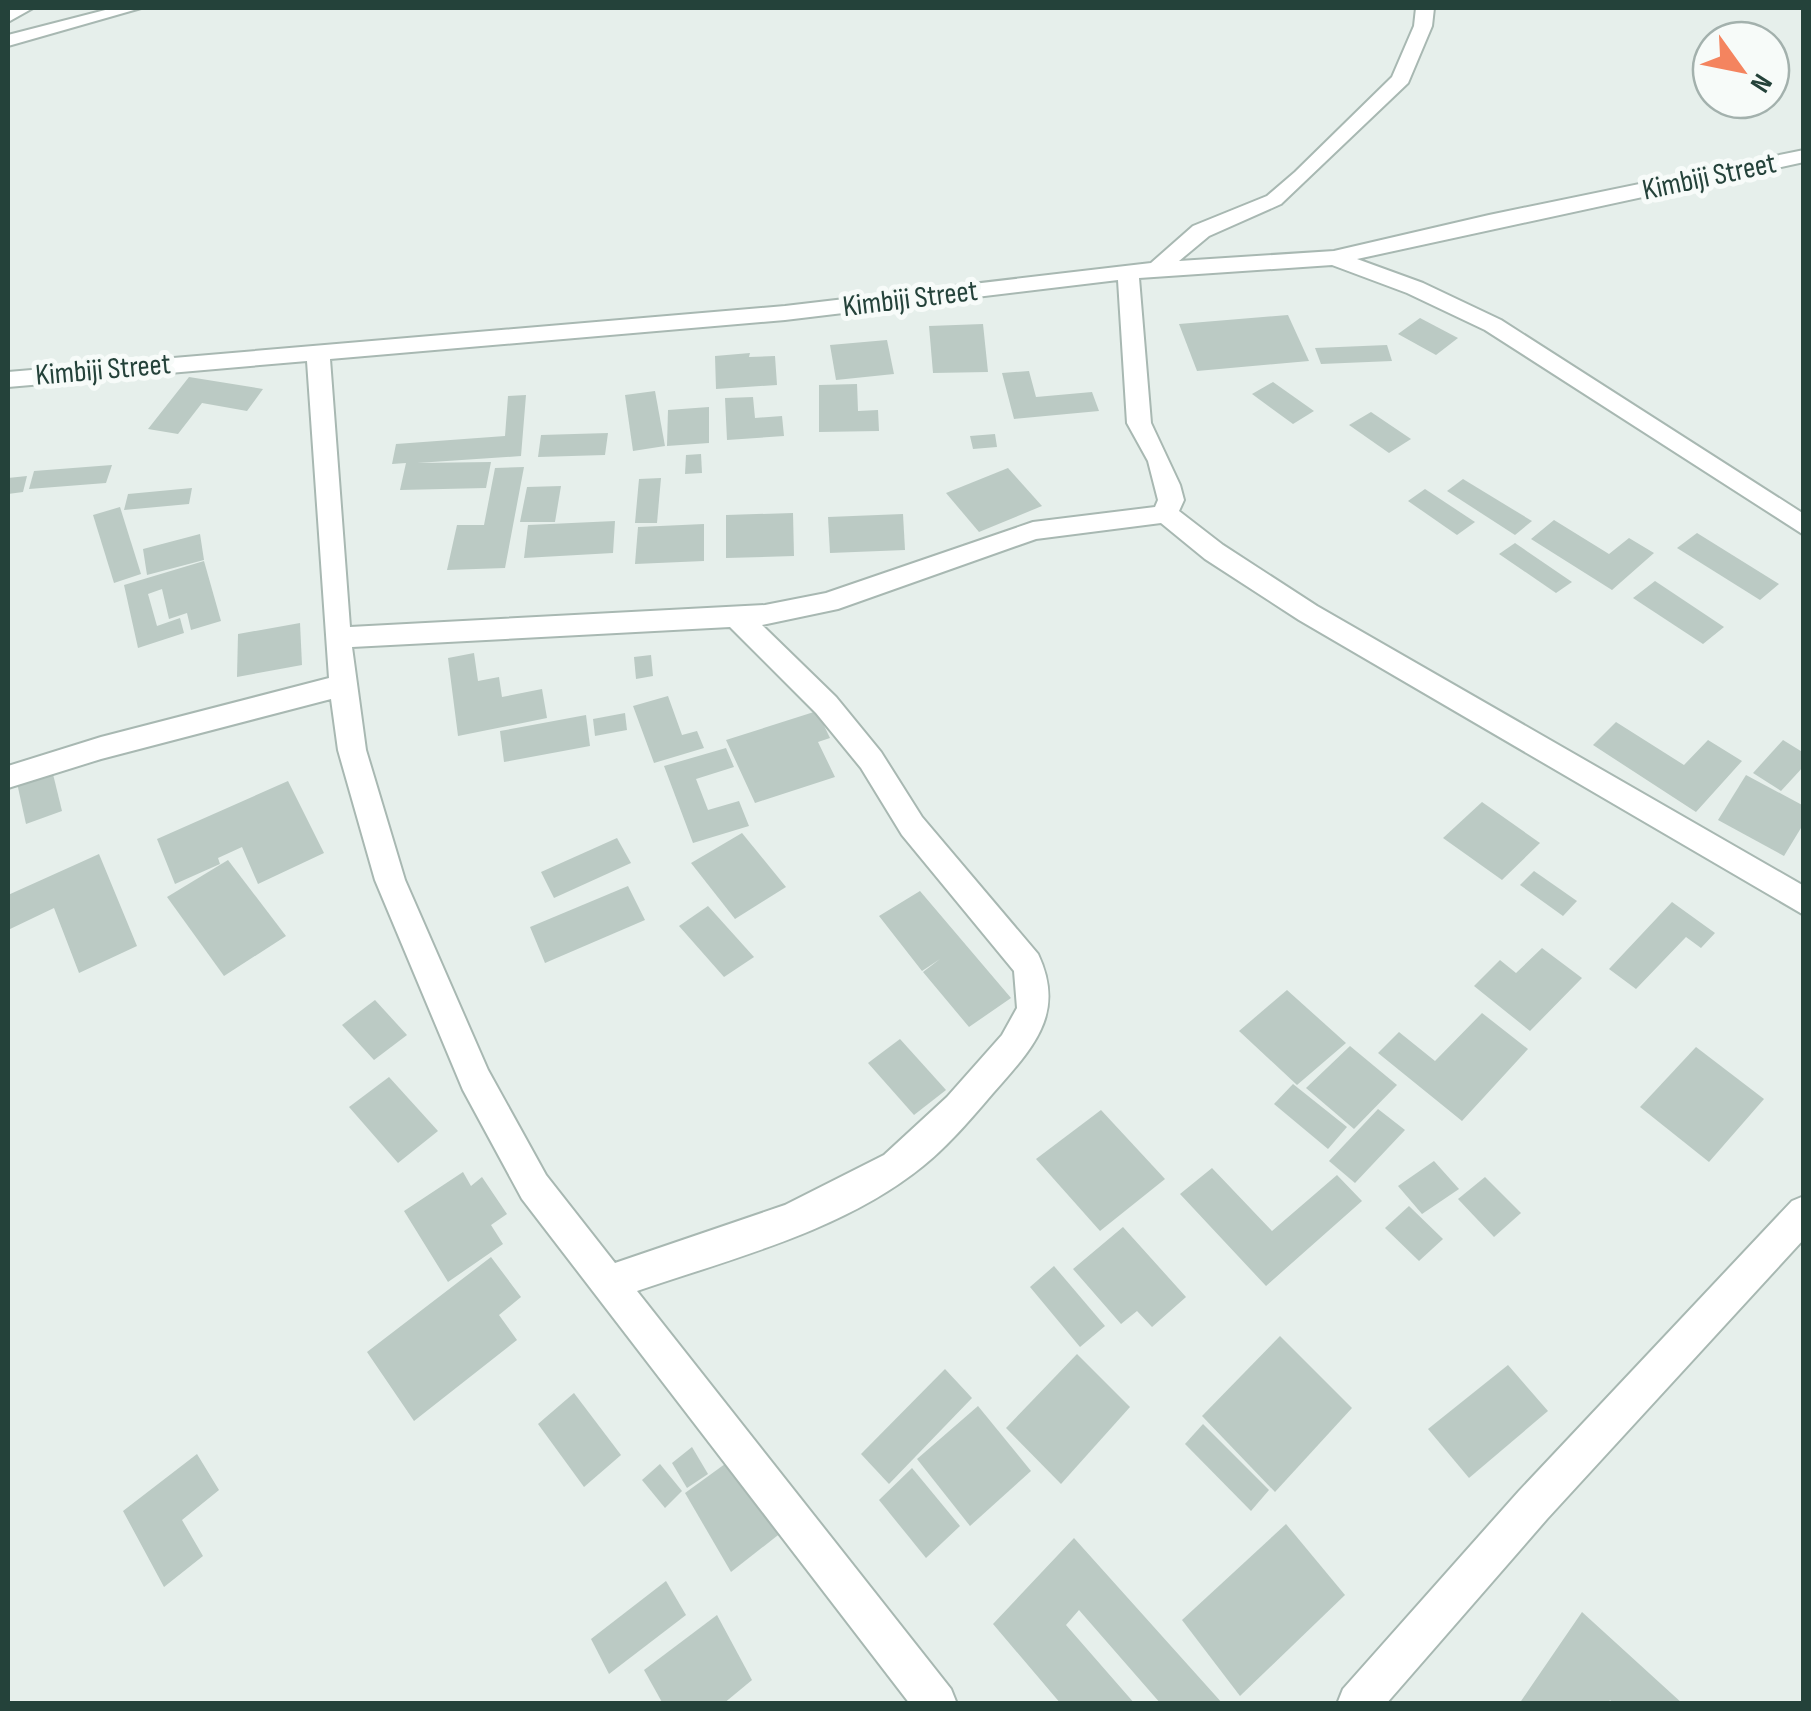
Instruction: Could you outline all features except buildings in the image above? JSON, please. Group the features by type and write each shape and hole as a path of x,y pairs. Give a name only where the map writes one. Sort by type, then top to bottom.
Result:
{"street":[{"path":"8,17 24,8"},
{"path":"8,42 132,8"},
{"path":"1158,269 1201,231 1274,200 1302,176 1401,78 1418,38 1424,8"},
{"name":"Kimbiji Street","path":"8,378 785,313 1158,269 1334,258 1488,220 1804,156"},
{"path":"1334,258 1415,288 1493,325 1804,526"},
{"path":"337,638 765,615 829,602 1064,524 1140,520 1165,513 1171,500 1168,485 1139,423 1128,273"},
{"path":"318,353 337,638 352,750 390,880 475,1079 534,1188 936,1704"},
{"path":"1165,513 1214,552 1308,613 1804,902"},
{"path":"607,1283 821,1210 898,1165 951,1116 1009,1051 1035,1010 1037,986 1027,964 912,826 871,760 826,706 735,614"},
{"path":"8,777 101,748 343,684"},
{"path":"1358,1704 1533,1505 1804,1213"}]}
